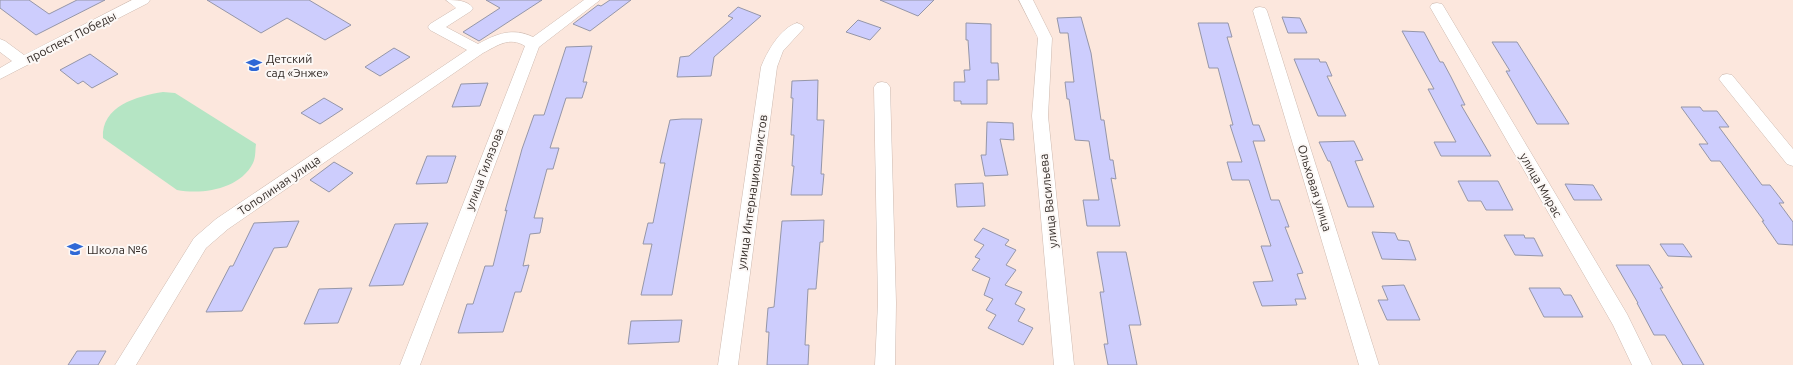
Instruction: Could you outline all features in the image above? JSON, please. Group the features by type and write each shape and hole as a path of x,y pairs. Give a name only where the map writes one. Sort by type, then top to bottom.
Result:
{"street":[{"name":"проспект Победы","path":"0,74 18,58 143,0"},
{"path":"453,0 466,8 435,27 478,50"},
{"name":"улица Гилязова","path":"410,365 533,44 593,0"},
{"name":"улица Васильева","path":"1026,0 1045,38 1040,116 1064,365"},
{"name":"улица Мирас","path":"1437,7 1620,320 1642,365"},
{"name":"Ольховая улица","path":"1260,11 1369,365"},
{"name":"улица Интернационалистов","path":"728,365 769,67 776,49 797,28"},
{"name":"Тополиная улица","path":"125,365 200,243 217,228 478,50 498,40 515,35 522,36 533,44"},
{"path":"0,44 18,58"},
{"path":"0,62 18,58"},
{"path":"1727,79 1793,160"},
{"path":"882,87 887,303 885,365"}],"green space":[{"path":"163,92 175,93 256,144 254,161 247,172 230,184 209,191 198,192 177,190 103,138 104,127 114,110 122,104 142,96"}],"building":[{"path":"0,0 29,0 49,14 77,0 105,0 36,35 0,8"},
{"path":"207,0 309,0 351,25 325,40 287,18 261,33"},
{"path":"486,0 542,0 479,41 463,32 500,8"},
{"path":"610,0 631,0 590,31 573,24 598,5 601,6"},
{"path":"880,0 934,0 918,16"},
{"path":"738,7 761,16 714,57 711,76 677,77 680,57 689,56 733,18 728,16"},
{"path":"1081,17 1091,53 1101,120 1104,120 1110,160 1113,160 1116,179 1111,178 1120,226 1087,226 1083,200 1099,200 1089,141 1075,140 1065,82 1074,82 1068,33 1060,33 1057,18"},
{"path":"1282,17 1300,18 1307,33 1288,33"},
{"path":"858,20 881,28 870,40 846,32"},
{"path":"966,23 991,24 991,63 998,63 999,80 987,80 987,104 961,104 961,101 954,101 954,82 965,82 964,70 970,70 968,40 966,40"},
{"path":"1198,23 1228,23 1232,37 1227,37 1253,125 1259,125 1265,141 1253,141 1271,200 1279,200 1289,227 1285,227 1303,273 1297,274 1306,299 1295,299 1297,305 1262,306 1253,282 1273,281 1261,246 1271,246 1249,180 1232,180 1227,162 1242,162 1230,125 1233,125 1218,68 1209,68"},
{"path":"1402,31 1424,32 1440,62 1443,62 1465,105 1461,105 1491,156 1441,156 1434,142 1456,142 1428,89 1434,89"},
{"path":"1492,42 1517,42 1569,124 1537,124 1506,71 1510,71"},
{"path":"592,46 583,82 587,82 582,98 566,98 550,148 559,148 553,169 547,169 534,218 543,218 540,233 530,234 523,266 529,265 521,292 515,292 503,332 458,333 467,304 473,304 485,266 493,266 507,210 505,211 522,149 534,115 544,115 566,47"},
{"path":"394,48 410,57 380,76 365,67"},
{"path":"90,54 118,74 92,88 83,81 78,84 60,70"},
{"path":"1294,59 1319,59 1320,62 1326,62 1332,76 1327,76 1346,116 1318,116"},
{"path":"818,80 817,120 824,120 821,174 824,174 822,195 791,195 794,166 792,166 794,135 791,135 793,98 791,98 792,81"},
{"path":"488,83 480,106 452,107 461,84"},
{"path":"324,98 343,109 320,124 301,113"},
{"path":"1681,107 1700,107 1703,111 1717,111 1729,127 1719,127 1762,185 1770,185 1784,203 1779,203 1793,222 1793,245 1778,244 1762,221 1764,221 1720,161 1711,161 1699,144 1708,144"},
{"path":"702,119 672,295 641,295 652,244 643,244 648,223 653,223 665,163 660,163 670,120"},
{"path":"987,122 1013,123 1014,140 1000,139 1008,175 985,176 981,155 986,155"},
{"path":"1354,141 1363,160 1355,161 1374,207 1348,207 1330,161 1328,161 1319,142"},
{"path":"427,156 456,156 447,183 416,184"},
{"path":"334,162 353,173 329,192 310,180"},
{"path":"1458,181 1498,181 1513,210 1486,210 1481,201 1468,201"},
{"path":"983,183 985,206 957,207 955,184"},
{"path":"1565,184 1593,185 1602,200 1574,200"},
{"path":"824,220 823,242 820,242 816,289 808,289 805,345 809,345 808,365 767,365 769,332 766,332 768,308 774,307 782,221"},
{"path":"299,221 287,247 274,248 242,311 206,312 230,266 233,266 254,223"},
{"path":"428,223 403,285 369,286 395,224"},
{"path":"983,228 1009,240 1005,245 1016,250 1006,265 1016,270 1005,285 1022,292 1015,304 1025,309 1018,321 1033,328 1023,345 988,328 996,315 986,310 993,299 984,295 990,278 972,270 980,259 975,257 984,245 974,240"},
{"path":"1372,232 1395,233 1398,240 1409,241 1416,260 1382,259"},
{"path":"1504,235 1524,235 1525,238 1534,238 1543,256 1515,255"},
{"path":"1660,244 1683,244 1692,257 1668,256"},
{"path":"1097,252 1126,252 1141,325 1129,325 1137,365 1108,365 1104,344 1108,344 1100,292 1104,292"},
{"path":"1616,265 1649,265 1663,288 1660,288 1704,365 1683,365 1665,335 1654,335 1638,303"},
{"path":"1404,285 1420,320 1387,320 1378,300 1388,300 1382,286"},
{"path":"352,288 338,323 304,324 319,289"},
{"path":"1529,288 1560,288 1564,295 1571,295 1583,317 1544,317"},
{"path":"682,320 679,342 628,344 631,321"},
{"path":"77,351 106,351 98,365 68,365"}],"place":[{"name":"Детский сад «Энже»","path":"254,65"},
{"name":"Школа №6","path":"75,249"}]}
